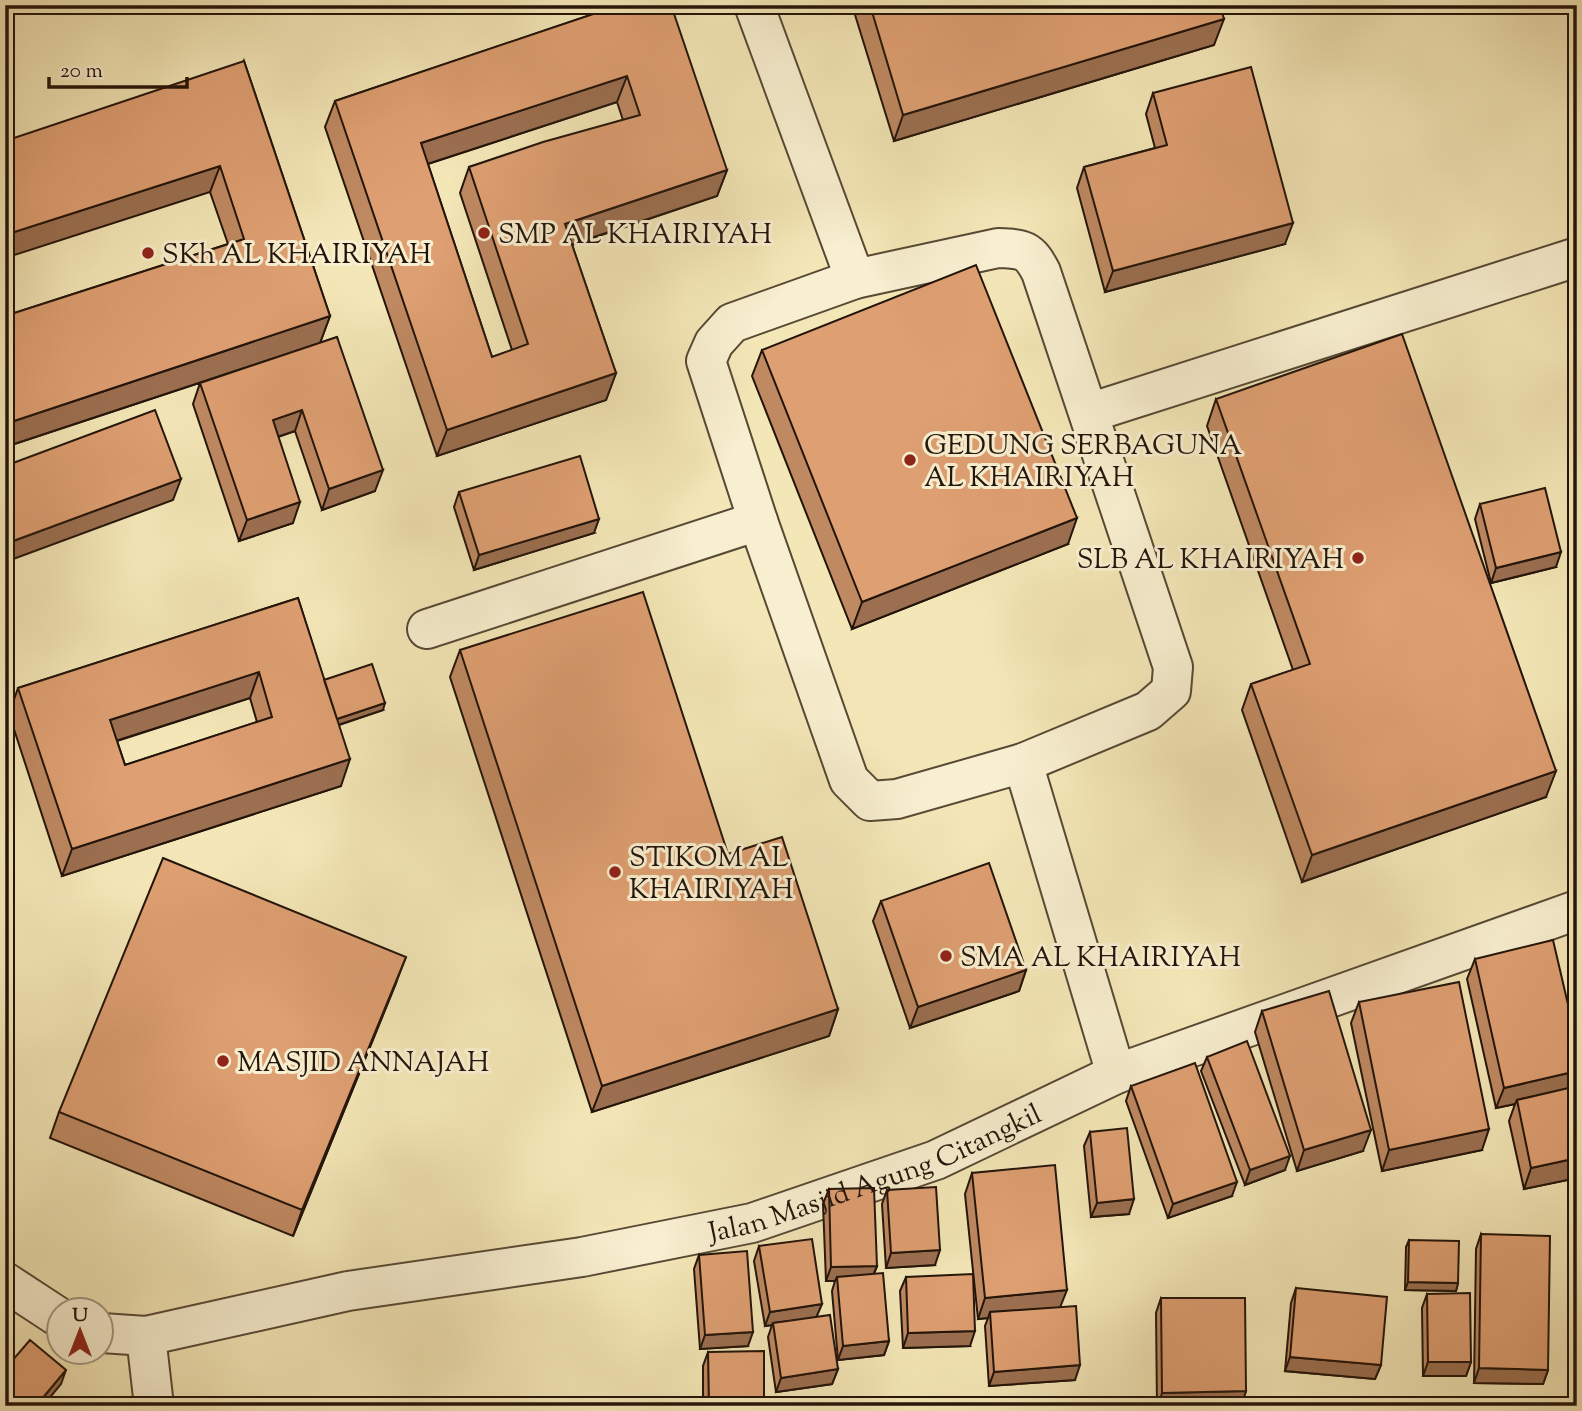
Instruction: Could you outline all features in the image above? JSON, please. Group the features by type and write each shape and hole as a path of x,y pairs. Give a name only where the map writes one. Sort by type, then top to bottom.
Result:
{"street":[{"path":"754,5 855,279"},
{"path":"998,248 1021,249 1033,257 1041,272 1173,667 1171,691 1148,711 1023,763 897,799 870,801 849,780 758,521 706,361 714,342 732,323 855,279 998,248"},
{"path":"1089,413 1577,257"},
{"path":"427,629 758,521"},
{"path":"1023,763 1116,1074"},
{"name":"Jalan Masjid Agung Citangkil","path":"116,1334 146,1336 348,1291 582,1257 752,1223 936,1160 1116,1074 1577,910"},
{"path":"5,1282 46,1309"},
{"path":"146,1336 154,1406"}],"building":[{"name":"SMP AL KHAIRIYAH","path":"620,5 671,5 727,170 565,224 616,373 447,430 335,101","holes":["627,76 640,115 543,142 469,167 528,344 492,357 421,143"]},
{"path":"870,5 1220,5 1224,19 903,115"},
{"name":"SKh AL KHAIRIYAH","path":"244,61 330,316 5,424 5,316 244,239 220,166 5,235 5,141"},
{"path":"1251,67 1293,223 1113,271 1084,167 1167,145 1153,93"},
{"name":"GEDUNG SERBAGUNA AL KHAIRIYAH","path":"976,265 1077,518 862,602 762,350"},
{"name":"SLB AL KHAIRIYAH","path":"1402,334 1556,771 1312,855 1251,684 1310,664 1216,399"},
{"path":"337,337 383,470 329,489 302,410 273,420 300,502 247,520 200,383"},
{"path":"155,410 181,479 5,544 5,466"},
{"path":"580,456 599,519 479,555 459,492"},
{"path":"1545,488 1561,552 1496,568 1480,504"},
{"name":"STIKOM AL KHAIRIYAH","path":"643,592 728,854 782,837 838,1009 602,1086 460,650"},
{"path":"298,598 350,759 72,849 18,688","holes":["259,672 272,717 125,765 110,720"]},
{"path":"372,664 385,703 337,719 324,680"},
{"path":"5,774 12,792 5,794"},
{"name":"MASJID ANNAJAH","path":"163,858 406,957 302,1210 59,1112"},
{"name":"SMA AL KHAIRIYAH","path":"989,863 1026,970 918,1007 881,901"},
{"path":"1553,940 1577,1043 1577,1071 1504,1088 1475,959"},
{"path":"1459,982 1489,1129 1389,1150 1359,1002"},
{"path":"1329,991 1371,1130 1304,1150 1262,1011"},
{"path":"1247,1041 1290,1156 1250,1170 1207,1057"},
{"path":"1195,1063 1237,1182 1173,1204 1131,1086"},
{"path":"1577,1086 1577,1158 1531,1168 1517,1100"},
{"path":"1127,1128 1134,1199 1097,1203 1090,1132"},
{"path":"1055,1165 1067,1290 985,1298 972,1173"},
{"path":"936,1187 940,1250 891,1253 887,1190"},
{"path":"874,1188 877,1266 831,1267 829,1189"},
{"path":"1481,1234 1550,1236 1548,1370 1479,1368"},
{"path":"812,1239 822,1304 770,1312 759,1246"},
{"path":"1409,1240 1459,1241 1458,1283 1408,1282"},
{"path":"747,1251 753,1332 705,1335 699,1255"},
{"path":"883,1273 889,1341 843,1346 837,1277"},
{"path":"973,1274 975,1331 908,1333 906,1277"},
{"path":"1296,1288 1387,1297 1381,1365 1290,1357"},
{"path":"1470,1293 1471,1362 1428,1362 1427,1294"},
{"path":"1161,1298 1245,1298 1246,1391 1162,1393"},
{"path":"1076,1306 1080,1365 994,1372 990,1312"},
{"path":"830,1315 838,1369 781,1378 773,1323"},
{"path":"30,1340 46,1353 46,1366 61,1366 66,1370 36,1406 5,1406 5,1369"},
{"path":"764,1351 764,1406 709,1406 708,1352"}],"place":[{"name":"SMP AL KHAIRIYAH","path":"484,233"},
{"name":"SKh AL KHAIRIYAH","path":"148,253"},
{"name":"GEDUNG SERBAGUNA AL KHAIRIYAH","path":"910,460"},
{"name":"SLB AL KHAIRIYAH","path":"1358,558"},
{"name":"STIKOM AL KHAIRIYAH","path":"615,872"},
{"name":"SMA AL KHAIRIYAH","path":"946,956"},
{"name":"MASJID ANNAJAH","path":"223,1061"}]}
